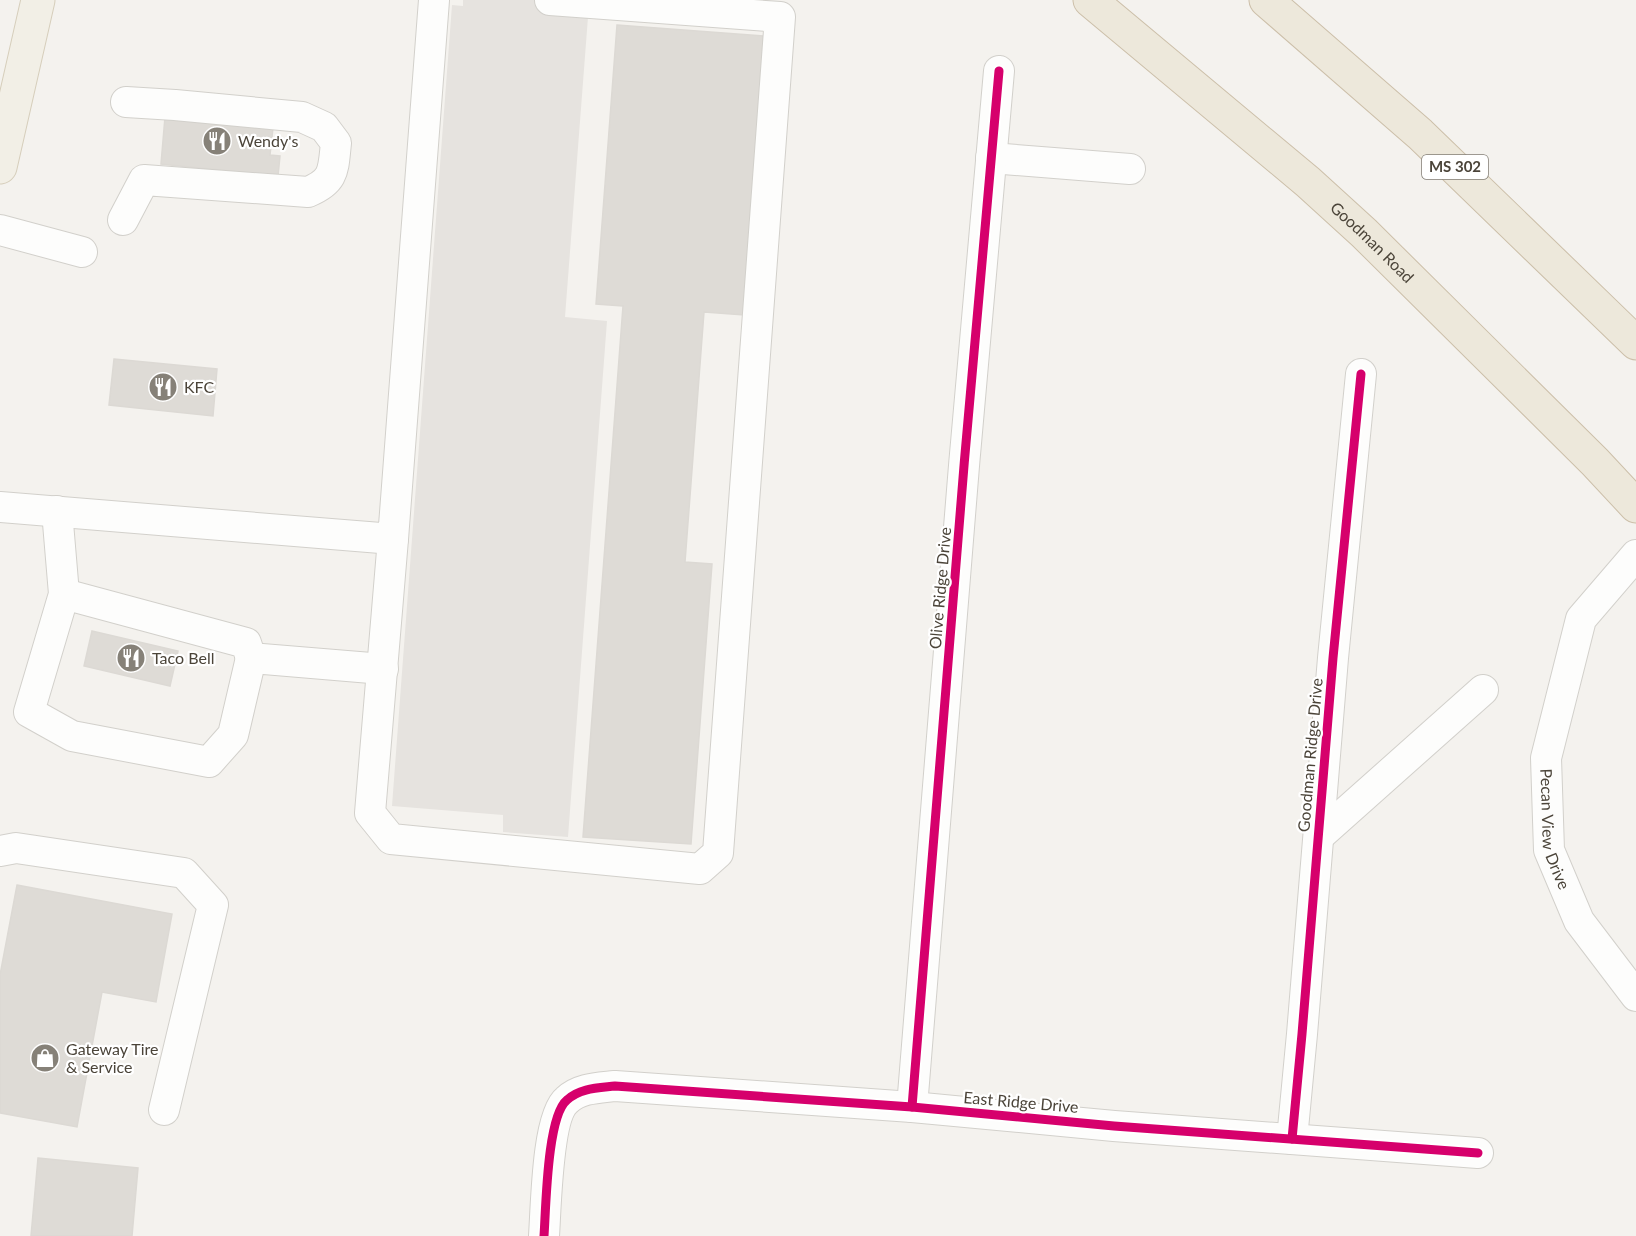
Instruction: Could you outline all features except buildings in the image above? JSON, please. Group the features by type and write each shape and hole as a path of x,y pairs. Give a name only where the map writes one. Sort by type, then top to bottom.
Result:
{"highway":[{"name":"Goodman Road","path":"1090,0 1308,182 1364,233 1587,453 1636,506"},
{"name":"MS 302","path":"1266,0 1420,134 1636,343"}],"main road":[{"path":"0,167 38,0"}],"street":[{"path":"434,0 370,813 391,839 700,869 718,853 780,17 550,0"},
{"name":"Olive Ridge Drive","path":"912,1107 942,715 953,617 999,70"},
{"path":"123,220 144,180 308,192 324,185 334,167 336,143 324,127 302,117 126,102"},
{"path":"991,158 1130,169"},
{"path":"0,230 82,252"},
{"name":"Goodman Ridge Drive","path":"1292,1139 1334,646 1361,374"},
{"path":"0,507 393,538"},
{"path":"57,512 64,594 29,712 72,736 209,762 233,735 251,658 246,643 64,594"},
{"name":"Pecan View Drive","path":"1636,555 1581,619 1546,758 1550,850 1579,921 1636,996"},
{"path":"251,658 383,669"},
{"path":"1319,836 1483,690"},
{"path":"0,851 16,848 184,873 213,905 164,1110"},
{"name":"East Ridge Drive","path":"544,1236 556,1116 565,1101 575,1094 592,1088 615,1086 912,1107 1114,1126 1478,1153"}],"shaded area":[{"path":"463,0 758,0 756,30 588,17 565,317 607,321 568,837 503,832 503,815 392,806 452,5 463,6"}],"cycle path":[{"path":"912,1107 999,71"},
{"path":"1292,1139 1333,658 1361,374"},
{"path":"544,1236 551,1143 560,1109 567,1100 578,1093 615,1086 912,1107 1114,1126 1478,1153"}],"place":[{"name":"Wendy's","path":"217,141"},
{"name":"KFC","path":"163,387"},
{"name":"Taco Bell","path":"131,658"},
{"name":"Gateway Tire & Service","path":"45,1058"}]}
